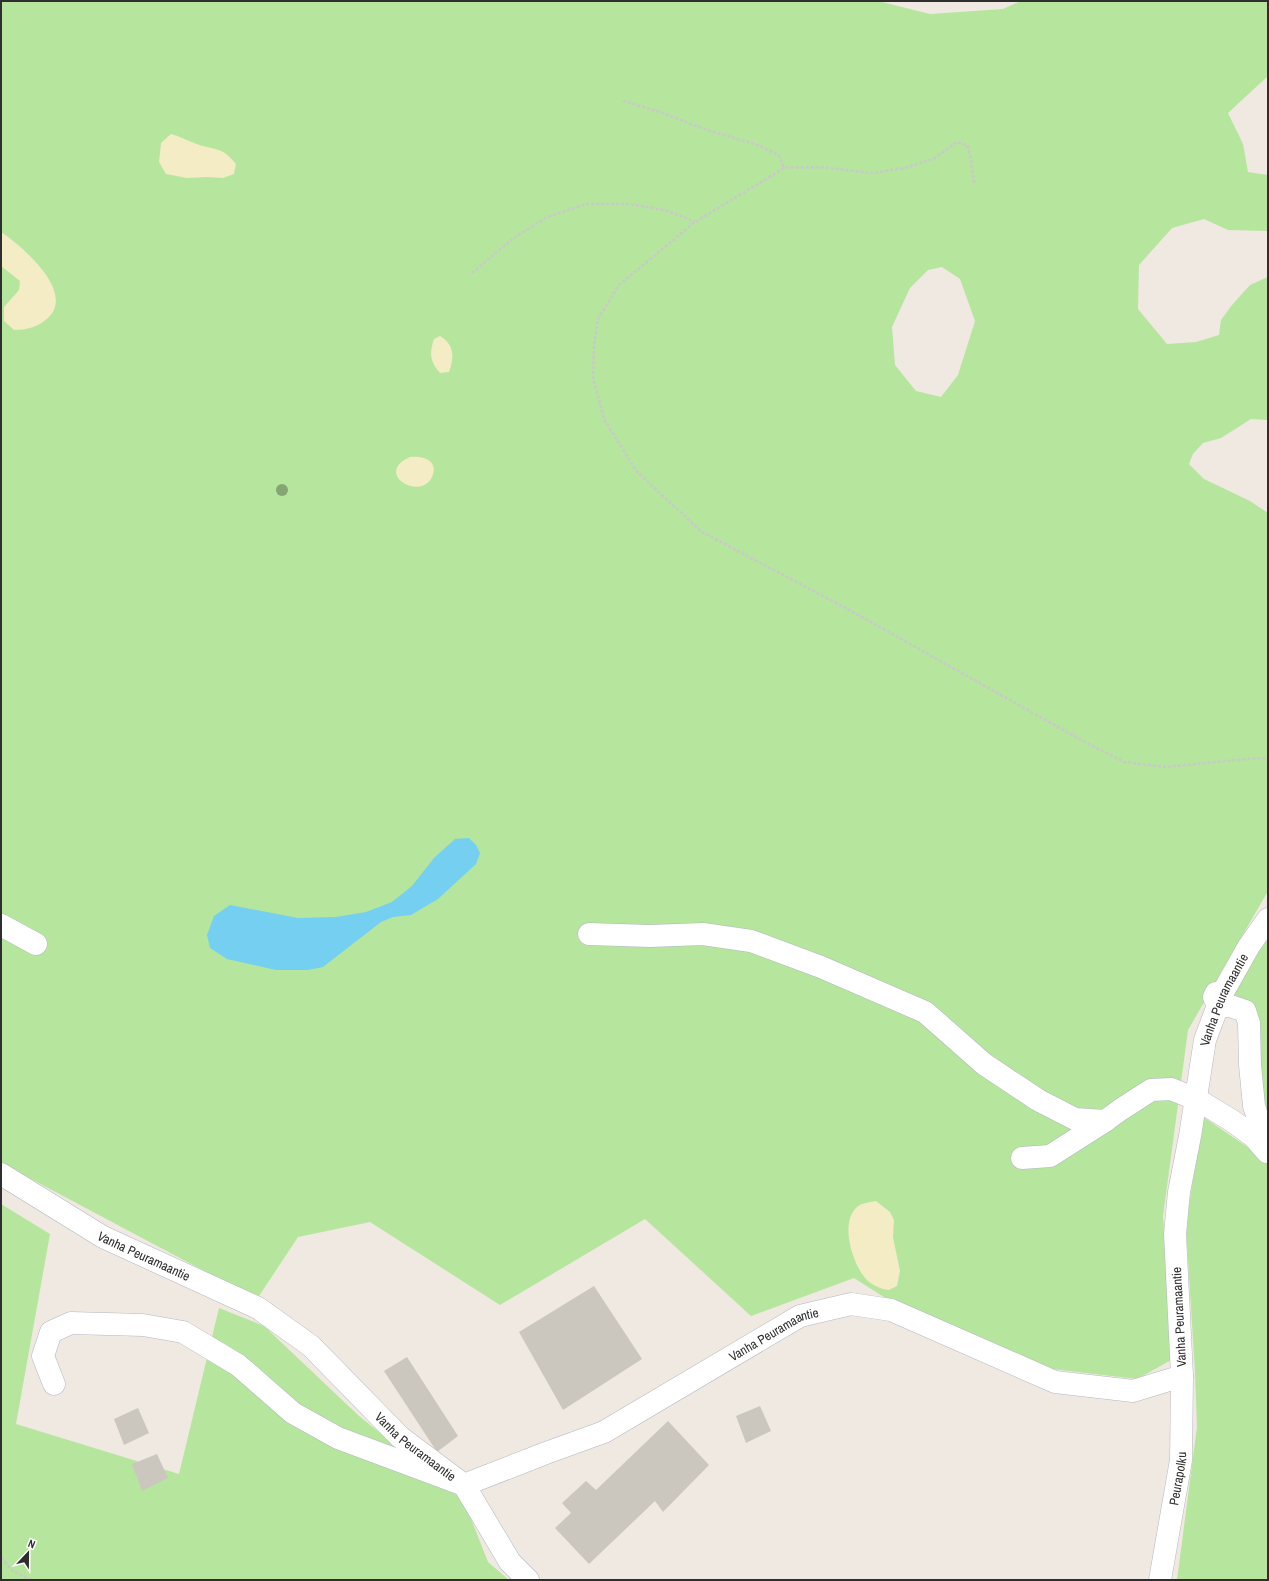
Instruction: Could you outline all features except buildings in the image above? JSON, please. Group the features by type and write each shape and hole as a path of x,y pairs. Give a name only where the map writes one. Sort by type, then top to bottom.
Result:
{"street":[{"path":"1268,907 1240,950 1214,997 1218,1006 1230,1006 1245,1011 1249,1023 1250,1065 1254,1106 1268,1150"},
{"name":"Vanha Peuramaantie","path":"1,1174 103,1237 258,1308 311,1346 400,1437 464,1485 604,1432 800,1316 851,1304 891,1310 1055,1382 1133,1391 1182,1376 1175,1234 1179,1192 1205,1040 1223,992 1268,919"},
{"path":"1,925 36,944"},
{"path":"588,934 650,936 703,934 751,941 821,967 925,1012 984,1064 1038,1100 1074,1119 1105,1121"},
{"path":"1022,1158 1050,1156 1151,1090 1171,1089 1196,1099 1254,1136 1268,1154"},
{"path":"54,1384 43,1356 51,1332 71,1323 143,1325 183,1332 238,1365 294,1413 338,1438 464,1485 510,1562 528,1580"},
{"name":"Peurapolku","path":"1160,1580 1181,1460 1182,1376"}],"path":[{"path":"624,101 657,110 706,130 755,144 779,156 784,168"},
{"path":"974,183 970,154 967,145 957,142 935,158 905,168 873,172 819,168 784,168 695,222 619,285 598,319 594,346 593,379 605,420 637,472 702,532 853,612 1082,741 1124,762 1166,767 1256,758 1268,759"},
{"path":"472,273 511,240 545,218 586,204 629,204 669,211 695,222"},
{"path":"1,1558 13,1571 31,1580"}],"green space":[{"path":"1,1 878,1 930,14 1003,9 1021,1 1268,1 1268,76 1228,113 1243,144 1248,172 1268,175 1268,231 1228,230 1204,219 1172,228 1139,265 1138,309 1167,344 1196,342 1219,335 1221,320 1232,305 1250,285 1268,277 1268,420 1251,419 1221,438 1203,443 1193,454 1189,464 1204,479 1250,501 1268,513 1268,891 1188,1030 1163,1216 1173,1359 1137,1379 1044,1368 906,1311 854,1278 751,1316 645,1219 500,1305 370,1222 298,1237 257,1299 1,1163","holes":["942,267 960,279 975,321 958,375 941,397 916,391 895,365 892,327 910,288 928,270"]},
{"path":"1268,926 1268,1580 1177,1580 1197,1427 1186,1227 1202,1116 1265,1159 1254,1027 1224,1001"},
{"path":"1,1204 50,1234 16,1424 179,1474 219,1308 264,1326 359,1416 464,1501 488,1562 509,1580 1,1580"}],"sand":[{"path":"171,134 191,142 217,149 226,154 236,164 234,174 223,178 187,178 166,174 159,162 161,143"},
{"path":"1,232 21,248 43,270 51,283 55,296 55,307 48,318 40,324 32,327 14,330 4,321 4,307 19,290 20,281 1,266"},
{"path":"440,336 448,343 452,352 452,362 449,372 440,373 434,365 431,357 431,349 434,339"},
{"path":"410,457 425,458 432,463 434,471 432,477 426,484 418,487 410,486 398,477 396,470 400,463"},
{"path":"876,1201 890,1212 894,1220 893,1237 900,1271 897,1286 889,1290 882,1289 870,1283 860,1271 852,1252 848,1231 852,1213 858,1206"}],"water":[{"path":"469,838 476,845 480,853 476,864 438,899 411,915 393,917 381,922 323,967 308,970 276,970 227,959 210,948 207,935 214,916 230,905 298,918 336,917 366,912 392,902 412,886 434,858 455,839"}]}
